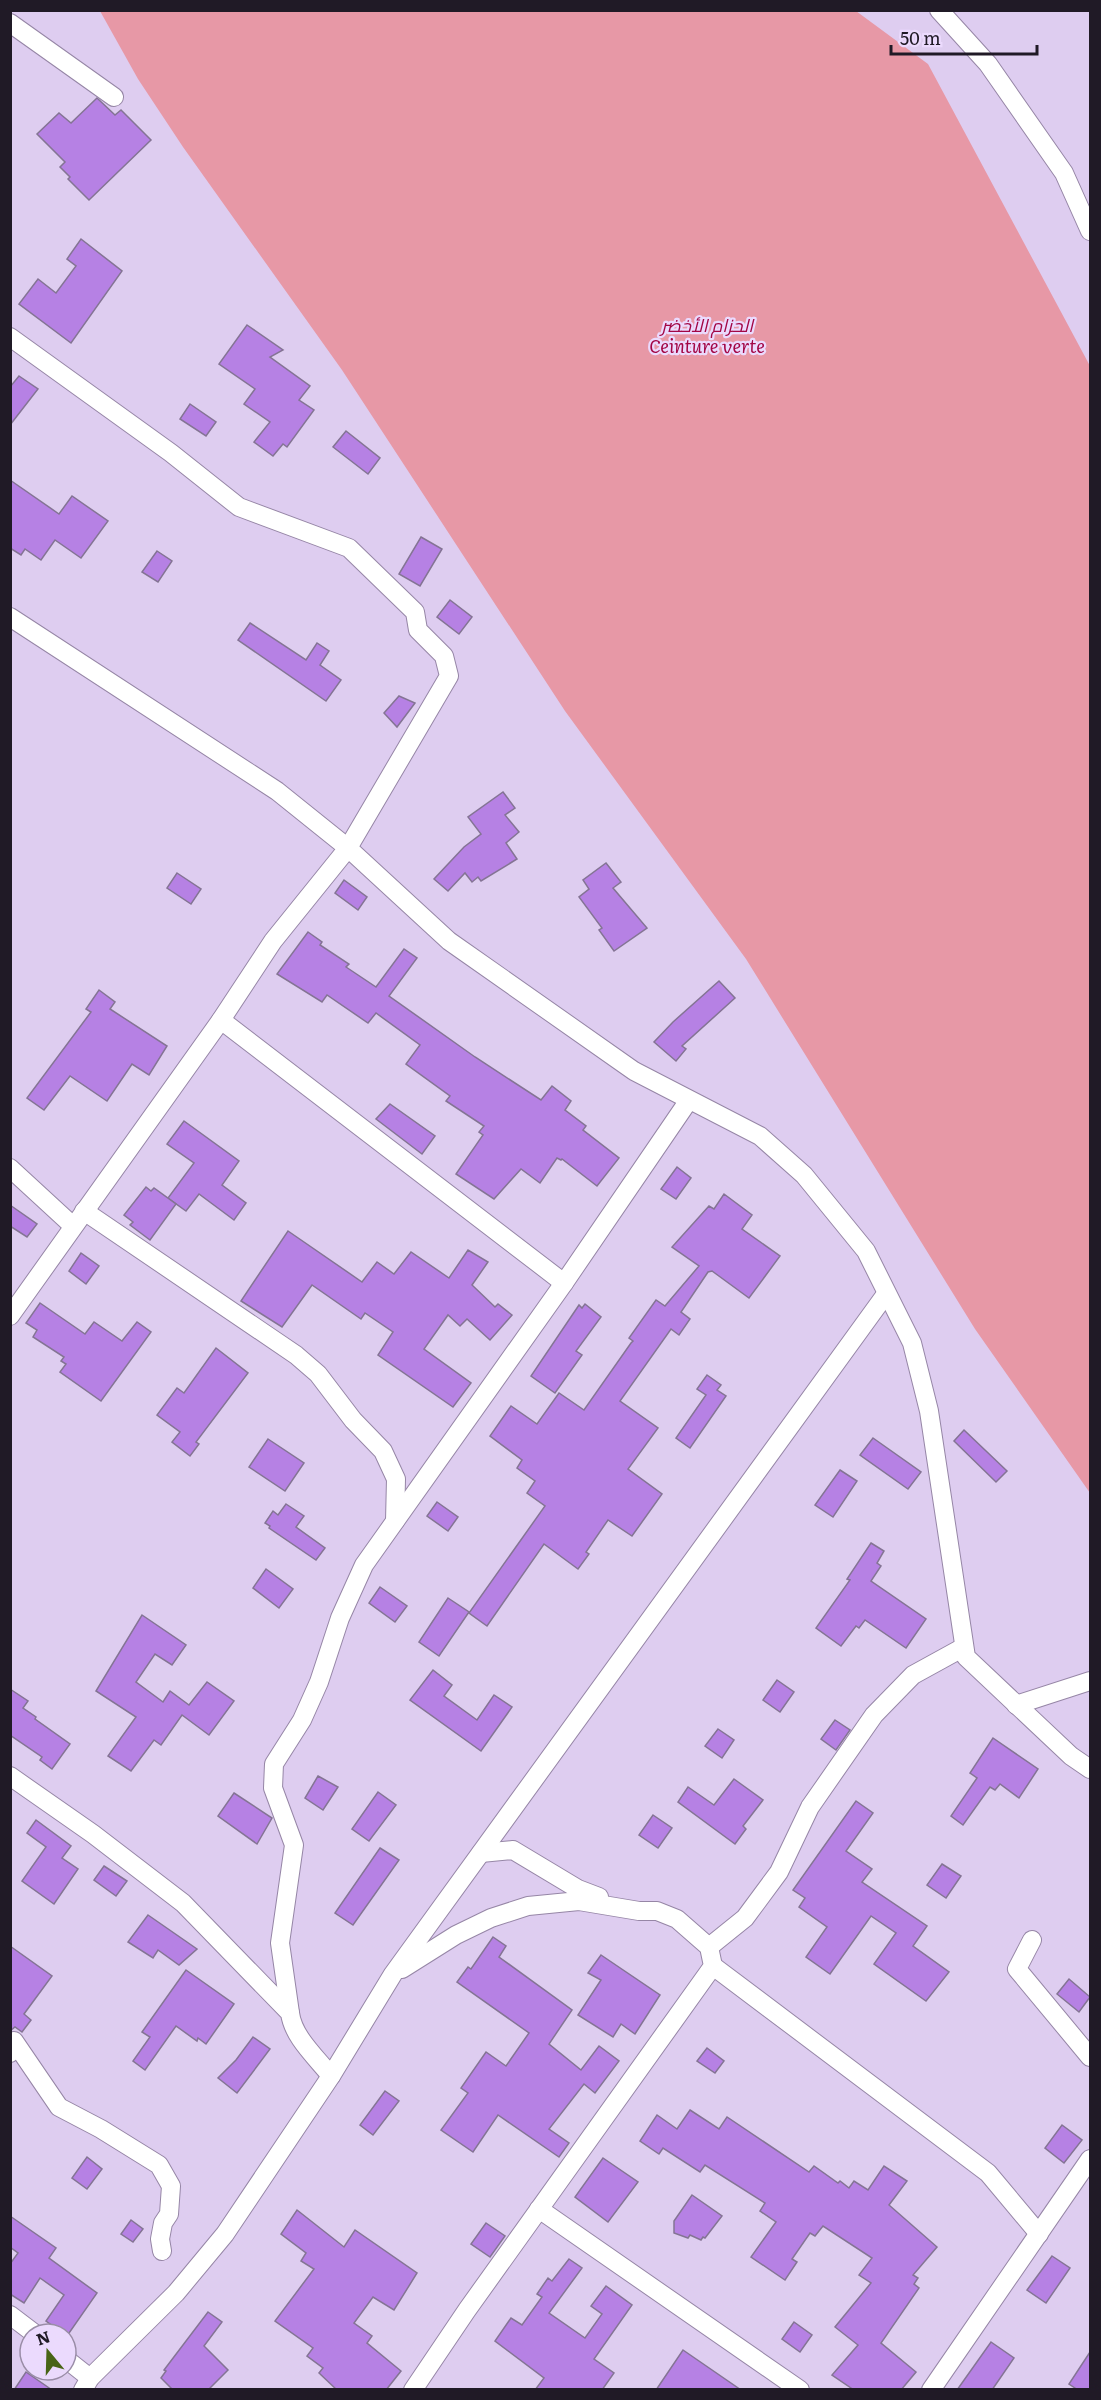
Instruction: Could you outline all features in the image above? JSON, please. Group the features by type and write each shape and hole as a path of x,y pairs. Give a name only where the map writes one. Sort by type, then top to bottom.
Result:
{"street":[{"path":"939,10 988,64 1064,173 1090,231"},
{"path":"10,23 114,97"},
{"path":"10,338 171,453 239,507 350,548 415,612 418,630 444,656 449,676 348,848 273,941 221,1020 10,1316"},
{"path":"10,617 277,791 348,848 448,941 634,1071 760,1136 804,1174 866,1251 912,1343 928,1411 966,1657 1071,1756 1090,1769"},
{"path":"221,1020 564,1283"},
{"path":"331,2076 291,2023 280,1943 294,1845 273,1788 274,1764 302,1719 319,1682 340,1618 364,1564 564,1283 689,1100"},
{"path":"10,1168 73,1226"},
{"path":"84,1211 296,1356 318,1374 353,1420 383,1451 396,1479 395,1521"},
{"path":"87,2384 176,2293 225,2234 331,2076 393,1974 886,1294"},
{"path":"709,1947 745,1918 779,1872 810,1807 874,1715 913,1675 964,1647"},
{"path":"1016,1705 1090,1681"},
{"path":"10,1776 93,1834 183,1903 290,2013"},
{"path":"481,1852 513,1850 578,1889 639,1911"},
{"path":"393,1974 456,1935 491,1918 528,1906 579,1901 639,1911 657,1911 677,1919 709,1947 713,1966 988,2173 1039,2234"},
{"path":"1032,1940 1017,1969 1090,2057"},
{"path":"413,2390 467,2310 713,1966"},
{"path":"12,2044 59,2107 101,2129 159,2165 171,2186 169,2214 163,2223 160,2239 162,2252"},
{"path":"932,2390 1090,2159"},
{"path":"540,2209 800,2390"}],"green space":[{"name":"الحزام الأخضر Ceinture verte","path":"100,11 856,11 928,64 1090,366 1090,1493 975,1329 746,959 565,711 342,370 183,147 138,79"}],"building":[{"path":"97,98 115,115 121,110 151,140 89,200 68,179 70,177 60,167 65,162 37,134 59,113 71,123"},
{"path":"81,239 122,271 71,343 19,304 38,279 56,293 76,266 67,259"},
{"path":"247,325 283,350 270,357 310,386 299,400 314,410 287,447 283,444 273,456 254,442 270,422 244,404 255,389 219,364"},
{"path":"19,376 38,389 10,425 10,387"},
{"path":"190,404 216,422 206,436 180,419"},
{"path":"346,431 380,458 368,474 333,447"},
{"path":"10,480 59,514 72,496 108,521 81,558 55,540 41,560 25,549 21,555 10,548"},
{"path":"421,537 442,549 420,586 399,574"},
{"path":"157,551 172,561 158,582 142,572"},
{"path":"450,600 472,617 459,634 437,617"},
{"path":"250,623 306,660 317,643 329,651 320,665 341,680 326,701 238,640"},
{"path":"399,696 415,703 397,727 384,713"},
{"path":"503,792 515,808 505,815 519,832 506,843 517,859 481,881 478,877 472,882 465,873 448,891 434,879 464,847 481,834 468,817"},
{"path":"606,863 621,882 613,888 647,928 614,951 599,930 602,928 579,897 589,889 583,880"},
{"path":"177,873 201,889 191,904 167,888"},
{"path":"344,880 367,897 358,910 335,893"},
{"path":"308,932 322,942 320,945 349,964 346,967 376,987 404,949 417,958 389,996 541,1100 552,1086 571,1101 565,1110 586,1126 583,1130 619,1158 597,1186 562,1159 557,1158 540,1183 521,1169 494,1199 456,1174 483,1135 479,1132 484,1126 446,1101 450,1096 406,1064 420,1045 376,1013 368,1023 327,995 322,1002 277,974"},
{"path":"719,981 735,998 682,1046 686,1049 676,1061 654,1042"},
{"path":"99,990 115,1002 110,1009 167,1046 149,1075 132,1064 107,1101 70,1076 44,1110 27,1098 91,1012 86,1009"},
{"path":"390,1104 435,1136 422,1154 376,1119"},
{"path":"184,1121 239,1161 222,1185 246,1203 234,1220 199,1194 186,1211 168,1198 194,1163 167,1144"},
{"path":"677,1167 691,1178 676,1199 661,1189"},
{"path":"146,1187 151,1191 154,1188 176,1204 150,1240 130,1225 133,1222 124,1215"},
{"path":"724,1194 752,1215 742,1229 780,1256 749,1298 712,1271 708,1272 681,1312 690,1319 679,1335 671,1329 620,1401 658,1428 628,1469 662,1494 632,1536 608,1520 586,1552 589,1554 578,1569 544,1544 487,1626 469,1613 545,1506 527,1493 535,1481 517,1468 522,1460 490,1436 511,1406 537,1424 559,1393 584,1410 633,1341 629,1338 656,1300 665,1306 699,1266 672,1247 709,1206 714,1209"},
{"path":"10,1205 37,1224 27,1237 10,1226"},
{"path":"288,1231 362,1282 377,1262 394,1274 411,1252 449,1278 468,1250 488,1262 472,1285 495,1307 498,1304 512,1315 490,1340 467,1319 460,1326 448,1315 424,1349 471,1383 453,1407 378,1355 393,1332 365,1313 361,1319 312,1285 282,1327 241,1301"},
{"path":"81,1253 99,1266 86,1284 69,1271"},
{"path":"40,1303 85,1334 94,1322 122,1341 137,1322 151,1332 101,1401 60,1372 66,1364 61,1361 64,1357 33,1337 37,1330 26,1323"},
{"path":"585,1304 601,1317 576,1351 582,1355 555,1393 531,1376 579,1305 582,1308"},
{"path":"216,1348 248,1373 196,1442 199,1444 190,1456 172,1442 180,1432 157,1415 177,1388 184,1393"},
{"path":"707,1375 721,1385 717,1390 726,1396 690,1448 676,1438 706,1395 697,1389"},
{"path":"964,1430 1007,1471 996,1482 954,1441"},
{"path":"873,1438 921,1472 908,1489 860,1455"},
{"path":"268,1439 304,1463 285,1491 249,1467"},
{"path":"840,1470 857,1481 833,1517 815,1505"},
{"path":"437,1502 458,1517 448,1531 427,1516"},
{"path":"286,1504 304,1516 296,1527 325,1548 316,1560 265,1523 273,1511 278,1515"},
{"path":"871,1543 884,1551 877,1563 881,1566 871,1581 926,1619 906,1648 865,1620 859,1628 856,1626 841,1646 816,1628 850,1580 847,1579"},
{"path":"266,1569 293,1589 279,1608 253,1588"},
{"path":"380,1587 407,1606 395,1622 369,1603"},
{"path":"448,1598 469,1612 439,1656 419,1642"},
{"path":"142,1615 186,1645 172,1665 155,1654 136,1682 163,1702 170,1691 189,1705 207,1682 234,1701 209,1735 182,1715 161,1745 154,1740 131,1771 108,1756 136,1717 96,1691"},
{"path":"433,1670 452,1685 444,1696 477,1720 494,1695 512,1707 481,1751 410,1700"},
{"path":"777,1680 794,1692 780,1712 763,1700"},
{"path":"10,1689 28,1701 23,1708 36,1717 35,1719 70,1744 52,1769 40,1760 42,1757 10,1735"},
{"path":"835,1720 850,1730 836,1750 821,1739"},
{"path":"718,1729 734,1740 722,1758 705,1746"},
{"path":"993,1738 1038,1769 1019,1798 1000,1784 995,1790 990,1787 963,1825 951,1816 977,1778 970,1773"},
{"path":"318,1776 338,1787 323,1810 305,1798"},
{"path":"734,1779 763,1800 743,1826 746,1829 735,1844 678,1802 688,1787 714,1805"},
{"path":"378,1792 396,1805 369,1841 352,1829"},
{"path":"234,1793 272,1818 257,1844 218,1816"},
{"path":"856,1801 873,1813 846,1851 872,1869 862,1882 927,1926 913,1946 949,1972 926,2001 874,1964 896,1933 871,1916 830,1974 806,1957 827,1927 799,1907 805,1898 793,1890"},
{"path":"653,1815 672,1828 658,1848 639,1835"},
{"path":"36,1820 71,1846 62,1858 78,1869 54,1904 22,1881 46,1847 27,1833"},
{"path":"380,1848 399,1860 353,1925 335,1913"},
{"path":"942,1864 961,1876 946,1898 927,1885"},
{"path":"104,1866 127,1881 116,1896 94,1880"},
{"path":"148,1915 197,1949 179,1965 158,1950 153,1958 128,1942"},
{"path":"493,1937 506,1946 499,1957 572,2010 549,2044 581,2070 599,2046 619,2061 595,2093 584,2084 549,2129 569,2143 559,2157 498,2115 473,2152 441,2130 468,2093 461,2088 486,2052 506,2066 529,2033 457,1982 468,1967 471,1969"},
{"path":"10,1946 52,1976 24,2014 31,2020 22,2032 15,2027 10,2031"},
{"path":"601,1955 660,1995 635,2034 621,2024 613,2037 578,2015 601,1980 588,1973"},
{"path":"186,1970 234,2004 206,2044 198,2038 197,2041 176,2026 145,2070 133,2061 150,2037 142,2032"},
{"path":"1069,1979 1090,1997 1079,2012 1057,1994"},
{"path":"253,2037 270,2049 237,2093 218,2078 236,2060"},
{"path":"707,2048 724,2061 715,2073 697,2061"},
{"path":"385,2091 399,2101 373,2135 360,2125"},
{"path":"690,2110 719,2129 727,2117 809,2172 814,2166 849,2188 854,2181 868,2190 884,2166 907,2181 889,2205 937,2247 913,2275 918,2278 914,2284 919,2288 881,2343 916,2372 901,2390 854,2390 832,2375 858,2345 835,2327 871,2283 859,2275 872,2258 823,2226 815,2236 810,2233 792,2259 797,2262 785,2280 751,2257 776,2222 760,2211 765,2203 705,2165 700,2172 663,2148 659,2154 640,2141 657,2115 677,2129"},
{"path":"1062,2125 1082,2140 1064,2163 1045,2148"},
{"path":"87,2157 102,2169 87,2189 72,2178"},
{"path":"603,2158 638,2182 608,2222 575,2197"},
{"path":"692,2195 722,2216 701,2240 690,2235 688,2238 674,2233 674,2221"},
{"path":"297,2210 344,2247 355,2230 417,2273 394,2310 373,2297 354,2323 372,2336 367,2343 401,2371 386,2390 337,2390 319,2373 323,2368 307,2356 313,2348 275,2321 314,2269 301,2261 306,2253 281,2234"},
{"path":"10,2216 56,2248 49,2258 97,2293 77,2322 46,2321 64,2295 40,2278 24,2303 10,2294 10,2264 18,2253 10,2247"},
{"path":"131,2220 143,2229 133,2242 121,2234"},
{"path":"486,2223 505,2236 490,2257 471,2244"},
{"path":"1052,2256 1070,2268 1046,2303 1027,2290"},
{"path":"569,2259 582,2268 549,2313 585,2338 602,2314 591,2306 606,2286 632,2305 594,2359 614,2373 602,2390 535,2390 544,2378 495,2341 511,2318 522,2325 542,2297 537,2294 548,2278 552,2281"},
{"path":"208,2312 222,2322 204,2346 228,2370 208,2390 173,2390 161,2378 166,2371 164,2370"},
{"path":"794,2322 812,2335 800,2352 782,2339"},
{"path":"991,2342 1014,2358 992,2390 957,2390"},
{"path":"683,2350 741,2390 656,2390"},
{"path":"1090,2352 1090,2390 1078,2390 1069,2384"},
{"path":"19,2382 40,2382 52,2390 14,2390"}]}
